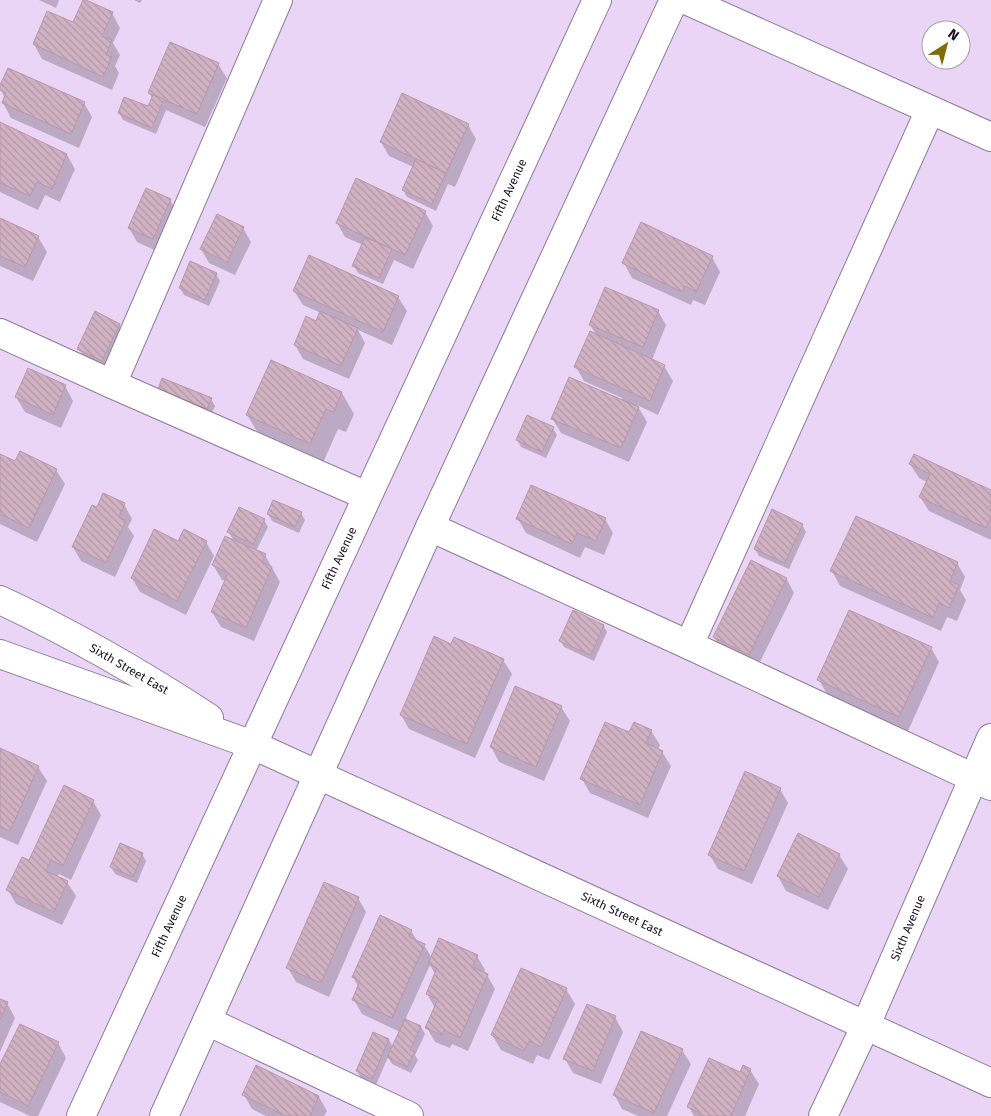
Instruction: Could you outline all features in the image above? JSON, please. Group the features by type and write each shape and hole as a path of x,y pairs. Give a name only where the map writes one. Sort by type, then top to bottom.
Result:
{"street":[{"path":"112,384 278,0"},
{"name":"Fifth Avenue","path":"81,1116 597,0"},
{"path":"164,1116 430,527 674,0"},
{"path":"686,0 991,137"},
{"path":"689,645 930,110"},
{"path":"0,333 367,496"},
{"path":"430,527 982,782"},
{"name":"Sixth Street East","path":"0,600 124,665 253,745"},
{"name":"Sixth Street East","path":"0,654 253,745 991,1084"},
{"name":"Sixth Avenue","path":"823,1116 982,782 991,738"},
{"path":"207,1021 409,1116"}],"building":[{"path":"83,0 113,12 102,36 112,40 106,55 112,57 103,77 33,44 47,11 73,22"},
{"path":"170,42 219,63 197,114 148,93"},
{"path":"8,68 85,102 71,134 2,103 6,93 0,90 0,85"},
{"path":"402,93 469,124 446,173 380,142"},
{"path":"153,95 164,99 152,128 118,113 124,97 148,106"},
{"path":"0,122 67,154 52,189 37,182 30,196 0,183"},
{"path":"416,159 446,173 432,204 402,190"},
{"path":"356,178 426,211 405,255 336,223"},
{"path":"146,188 171,199 153,239 128,228"},
{"path":"217,214 244,227 227,262 200,249"},
{"path":"0,218 39,236 25,267 0,256"},
{"path":"641,222 713,256 696,292 685,286 682,292 622,263"},
{"path":"365,237 392,249 379,278 352,266"},
{"path":"309,255 399,296 383,332 293,291"},
{"path":"190,261 217,273 205,300 179,288"},
{"path":"605,287 659,310 643,347 589,325"},
{"path":"95,311 120,324 102,361 77,349"},
{"path":"320,311 358,328 341,366 294,345 306,316 316,321"},
{"path":"590,331 665,365 650,401 574,367"},
{"path":"271,360 342,392 334,412 326,409 310,444 246,415"},
{"path":"28,368 66,385 53,415 15,397"},
{"path":"569,377 639,407 621,448 551,419"},
{"path":"162,378 212,398 207,409 158,389"},
{"path":"527,415 554,427 542,452 516,440"},
{"path":"20,451 57,469 29,528 0,514 0,454 15,461"},
{"path":"914,454 991,490 991,518 986,528 919,497 930,474 909,464"},
{"path":"531,485 606,518 596,541 577,533 572,544 516,519"},
{"path":"103,493 125,503 119,517 126,521 106,563 72,547 92,505 97,507"},
{"path":"273,500 302,512 295,527 267,514"},
{"path":"239,507 265,519 253,544 227,532"},
{"path":"772,509 803,524 785,563 754,549"},
{"path":"856,516 958,562 950,581 959,585 949,608 939,603 933,618 830,571"},
{"path":"154,529 178,541 184,529 207,541 177,601 131,578"},
{"path":"225,536 266,554 262,562 272,567 246,628 211,612 228,573 212,565"},
{"path":"751,560 787,578 749,655 713,637"},
{"path":"573,610 604,625 591,655 559,641"},
{"path":"849,610 932,647 899,717 817,680"},
{"path":"434,636 451,644 454,637 504,659 467,744 400,715"},
{"path":"515,686 562,706 536,767 490,747"},
{"path":"605,722 629,732 634,722 652,730 646,743 663,751 640,805 580,779"},
{"path":"0,748 39,766 10,831 0,827"},
{"path":"745,771 781,788 744,871 708,855"},
{"path":"64,785 94,800 63,866 51,860 46,871 68,881 54,912 6,890 22,857 29,860"},
{"path":"798,833 840,854 819,897 777,876"},
{"path":"120,843 143,853 133,877 110,867"},
{"path":"324,882 359,897 321,983 286,968"},
{"path":"380,915 412,930 409,937 425,944 392,1018 352,1000 360,981 352,977"},
{"path":"439,938 478,955 472,967 488,974 460,1038 444,1030 442,1035 425,1028 438,999 426,994 437,968 428,964"},
{"path":"521,968 567,988 541,1047 529,1041 524,1051 491,1035"},
{"path":"0,999 8,1002 0,1020"},
{"path":"587,1004 616,1016 593,1071 563,1059"},
{"path":"405,1019 421,1026 410,1050 415,1052 407,1067 387,1057"},
{"path":"20,1024 59,1042 28,1106 0,1092 0,1064"},
{"path":"641,1031 683,1049 654,1113 613,1095"},
{"path":"373,1032 389,1039 372,1079 356,1071"},
{"path":"709,1058 740,1072 743,1065 751,1069 731,1116 699,1116 700,1113 687,1107"},
{"path":"256,1065 319,1096 310,1116 286,1116 242,1095"}]}
